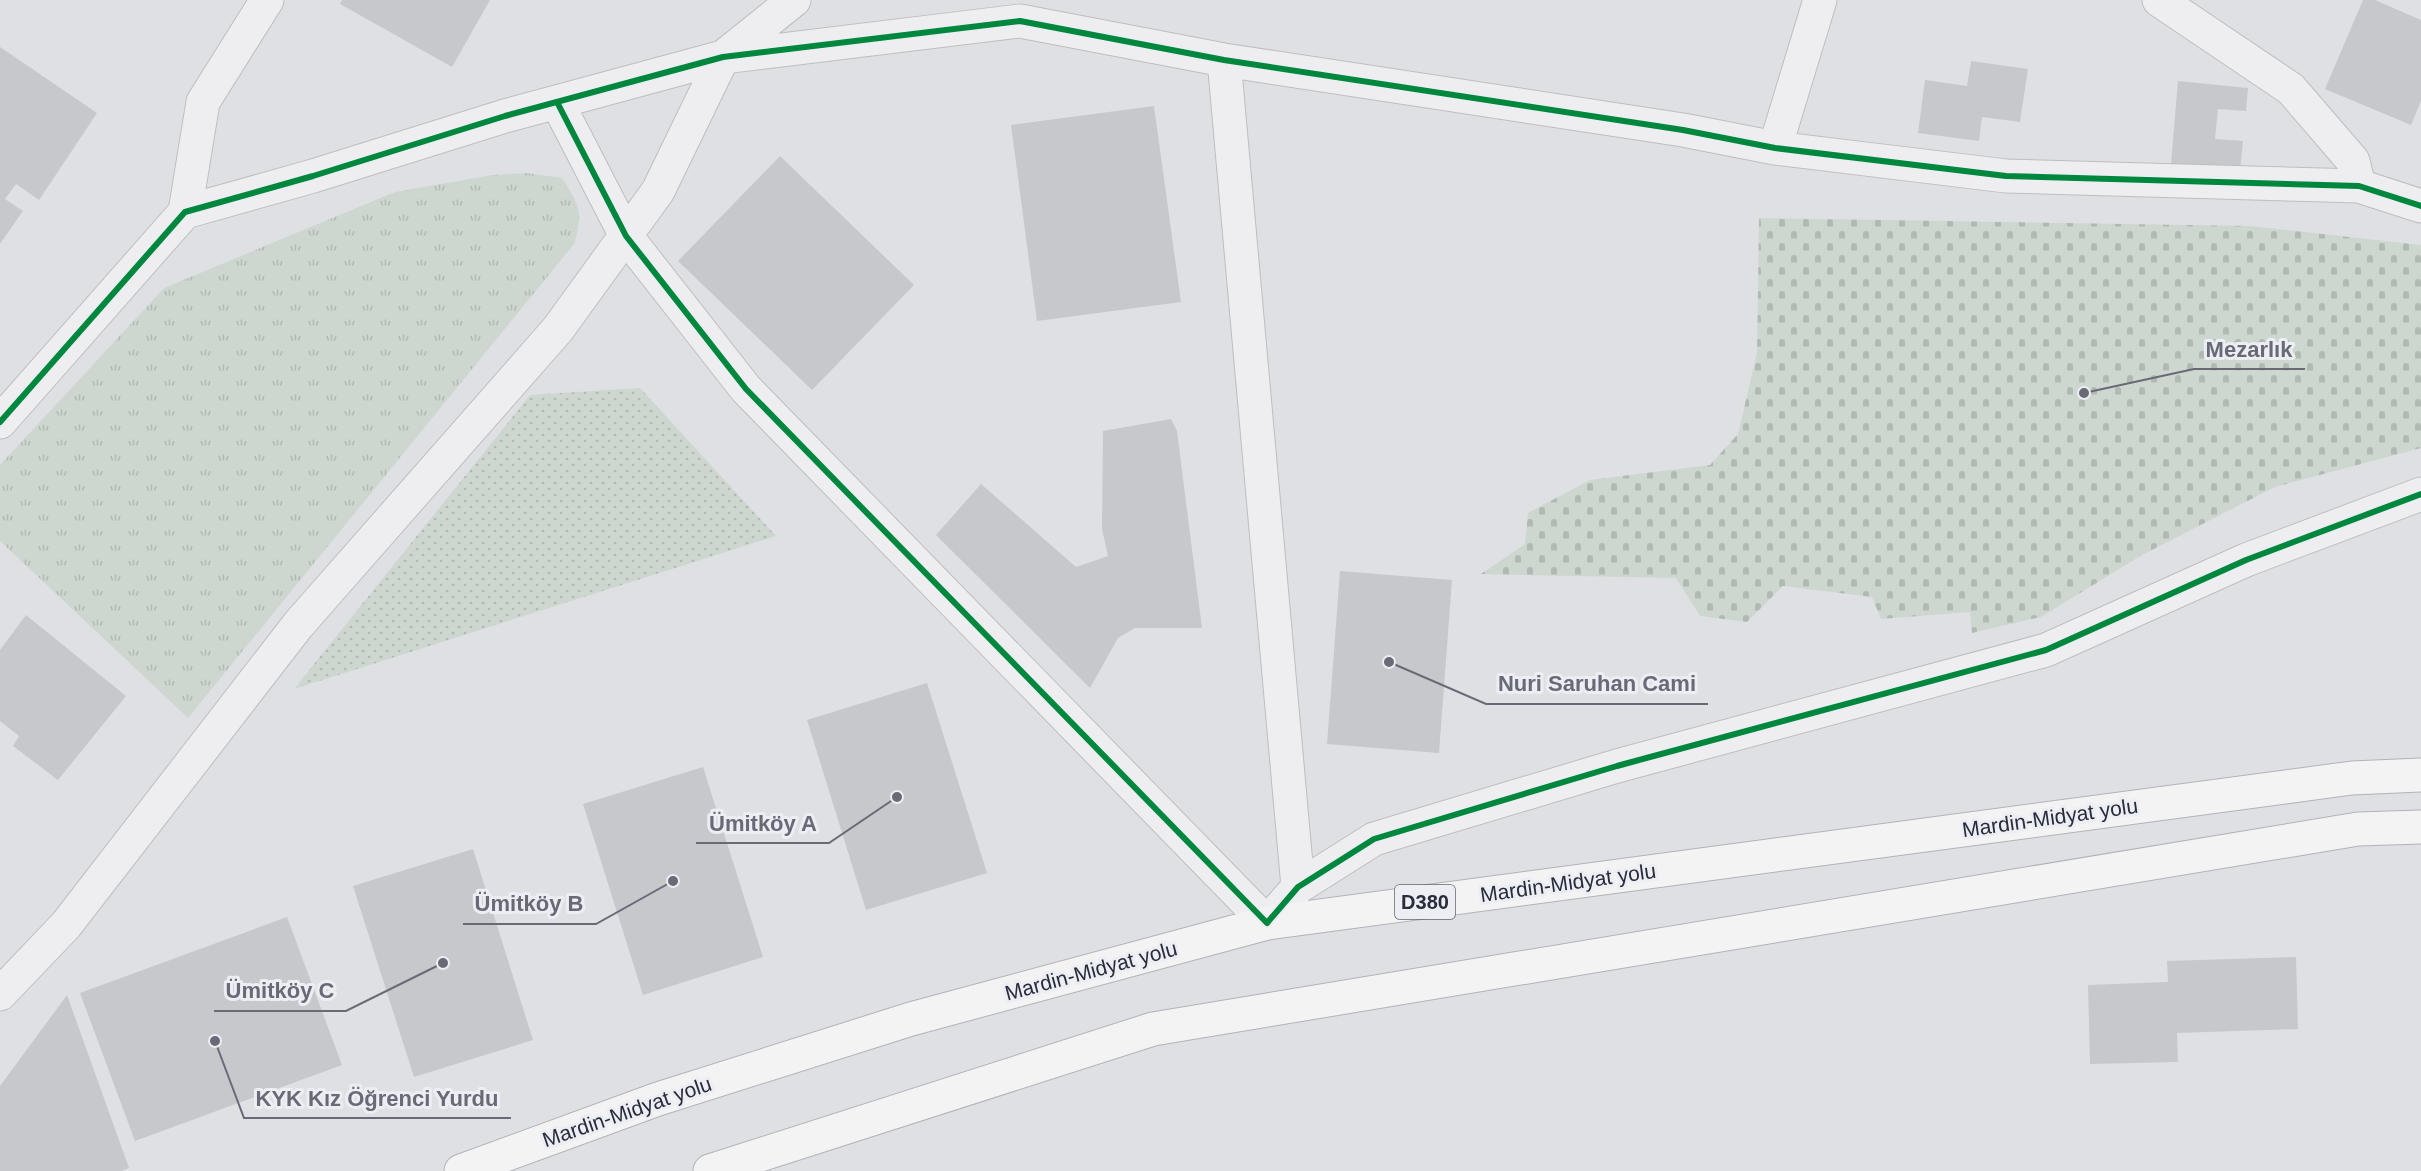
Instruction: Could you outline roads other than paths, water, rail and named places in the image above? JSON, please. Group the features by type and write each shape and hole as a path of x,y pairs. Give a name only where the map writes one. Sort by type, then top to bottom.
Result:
{"highway":[{"name":"Mardin-Midyat yolu","path":"461,1171 658,1099 911,1019 1267,923 2340,779 2421,775"},
{"path":"710,1171 1153,1029 2358,830 2421,827"}],"street":[{"path":"0,422 185,212 203,102 267,0"},
{"path":"0,994 66,925 298,625 558,329 658,190 723,57 794,0"},
{"path":"1775,148 1820,0"},
{"path":"2159,0 2196,11 2291,89 2353,161 2360,186"},
{"path":"185,212 557,102 723,57 1020,21 1224,60 1683,130 1775,148 2006,176 2360,186 2421,206"},
{"path":"1224,60 1298,887"},
{"path":"557,102 626,236 746,389 1267,923 1298,887 1374,839 1617,766 2046,650 2246,560 2421,494"}],"place":[{"name":"Mezarlık","path":"2084,393"},
{"name":"Nuri Saruhan Cami","path":"1389,662"},
{"name":"Ümitköy A","path":"897,797"},
{"name":"Ümitköy B","path":"673,881"},
{"name":"Ümitköy C","path":"443,963"},
{"name":"KYK Kız Öğrenci Yurdu","path":"215,1041"}]}
